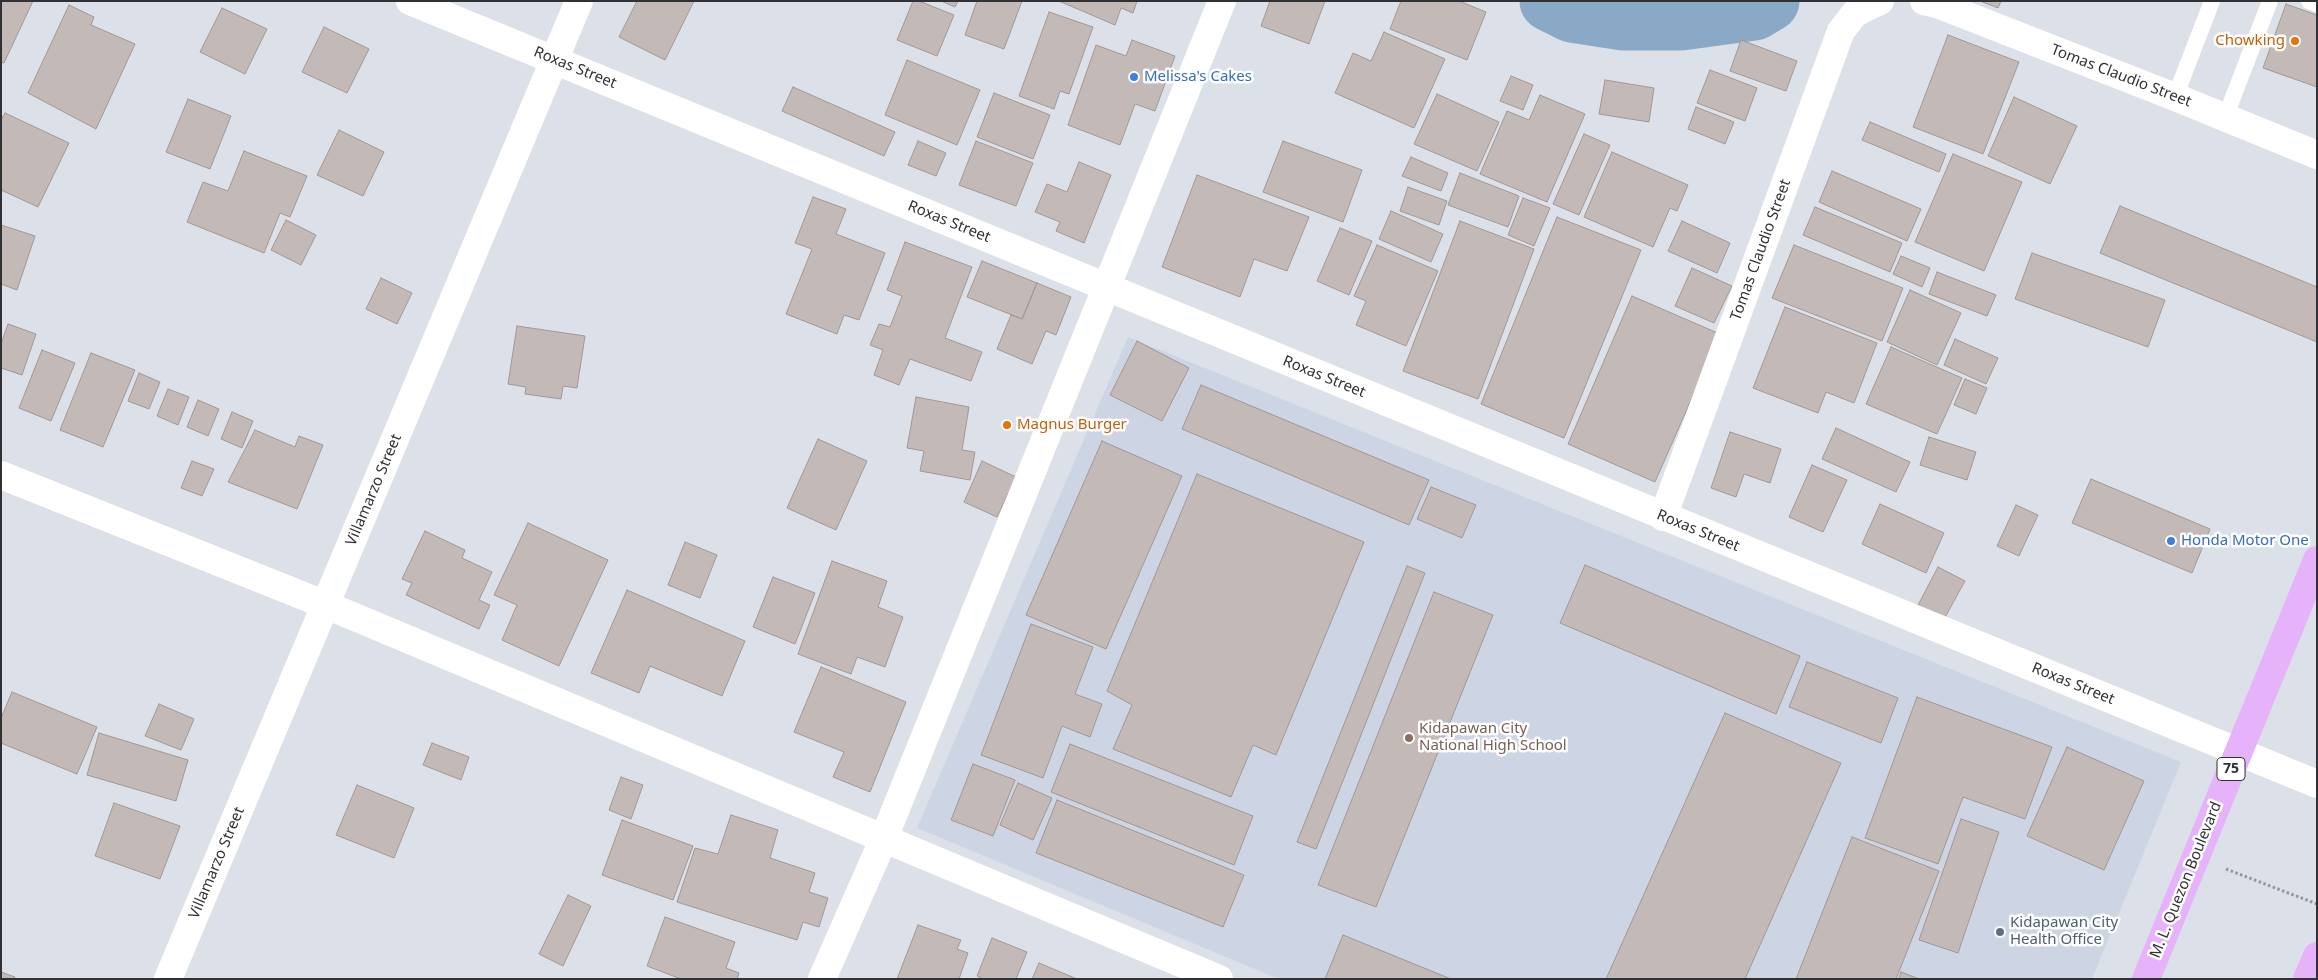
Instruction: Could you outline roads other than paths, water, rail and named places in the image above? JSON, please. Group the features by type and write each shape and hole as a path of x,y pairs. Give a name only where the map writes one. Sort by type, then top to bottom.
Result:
{"highway":[{"name":"M. L. Quezon Boulevard","path":"2146,979 2317,560"},
{"path":"2307,979 2317,956"}],"street":[{"name":"Roxas Street","path":"410,1 2317,784"},
{"name":"Villamarzo Street","path":"168,979 579,1"},
{"path":"822,979 884,838 1222,1"},
{"name":"Tomas Claudio Street","path":"1663,517 1841,31 1856,13 1880,1"},
{"name":"Tomas Claudio Street","path":"1924,1 1937,4 2175,96 2317,155"},
{"path":"1,475 326,606 1219,979"}],"lane":[{"path":"2175,96 2212,1"},
{"path":"2225,118 2270,1"},
{"path":"2309,1 2317,4"}],"waterway":[{"path":"1550,1 1572,12 1624,20 1681,20 1754,10 1769,1"}],"place":[{"name":"Chowking","path":"2295,41"},
{"name":"Melissa's Cakes","path":"1134,77"},
{"name":"Magnus Burger","path":"1007,425"},
{"name":"Honda Motor One","path":"2171,541"},
{"name":"Kidapawan City National High School","path":"1409,738"},
{"name":"Kidapawan City Health Office","path":"2000,932"}]}
